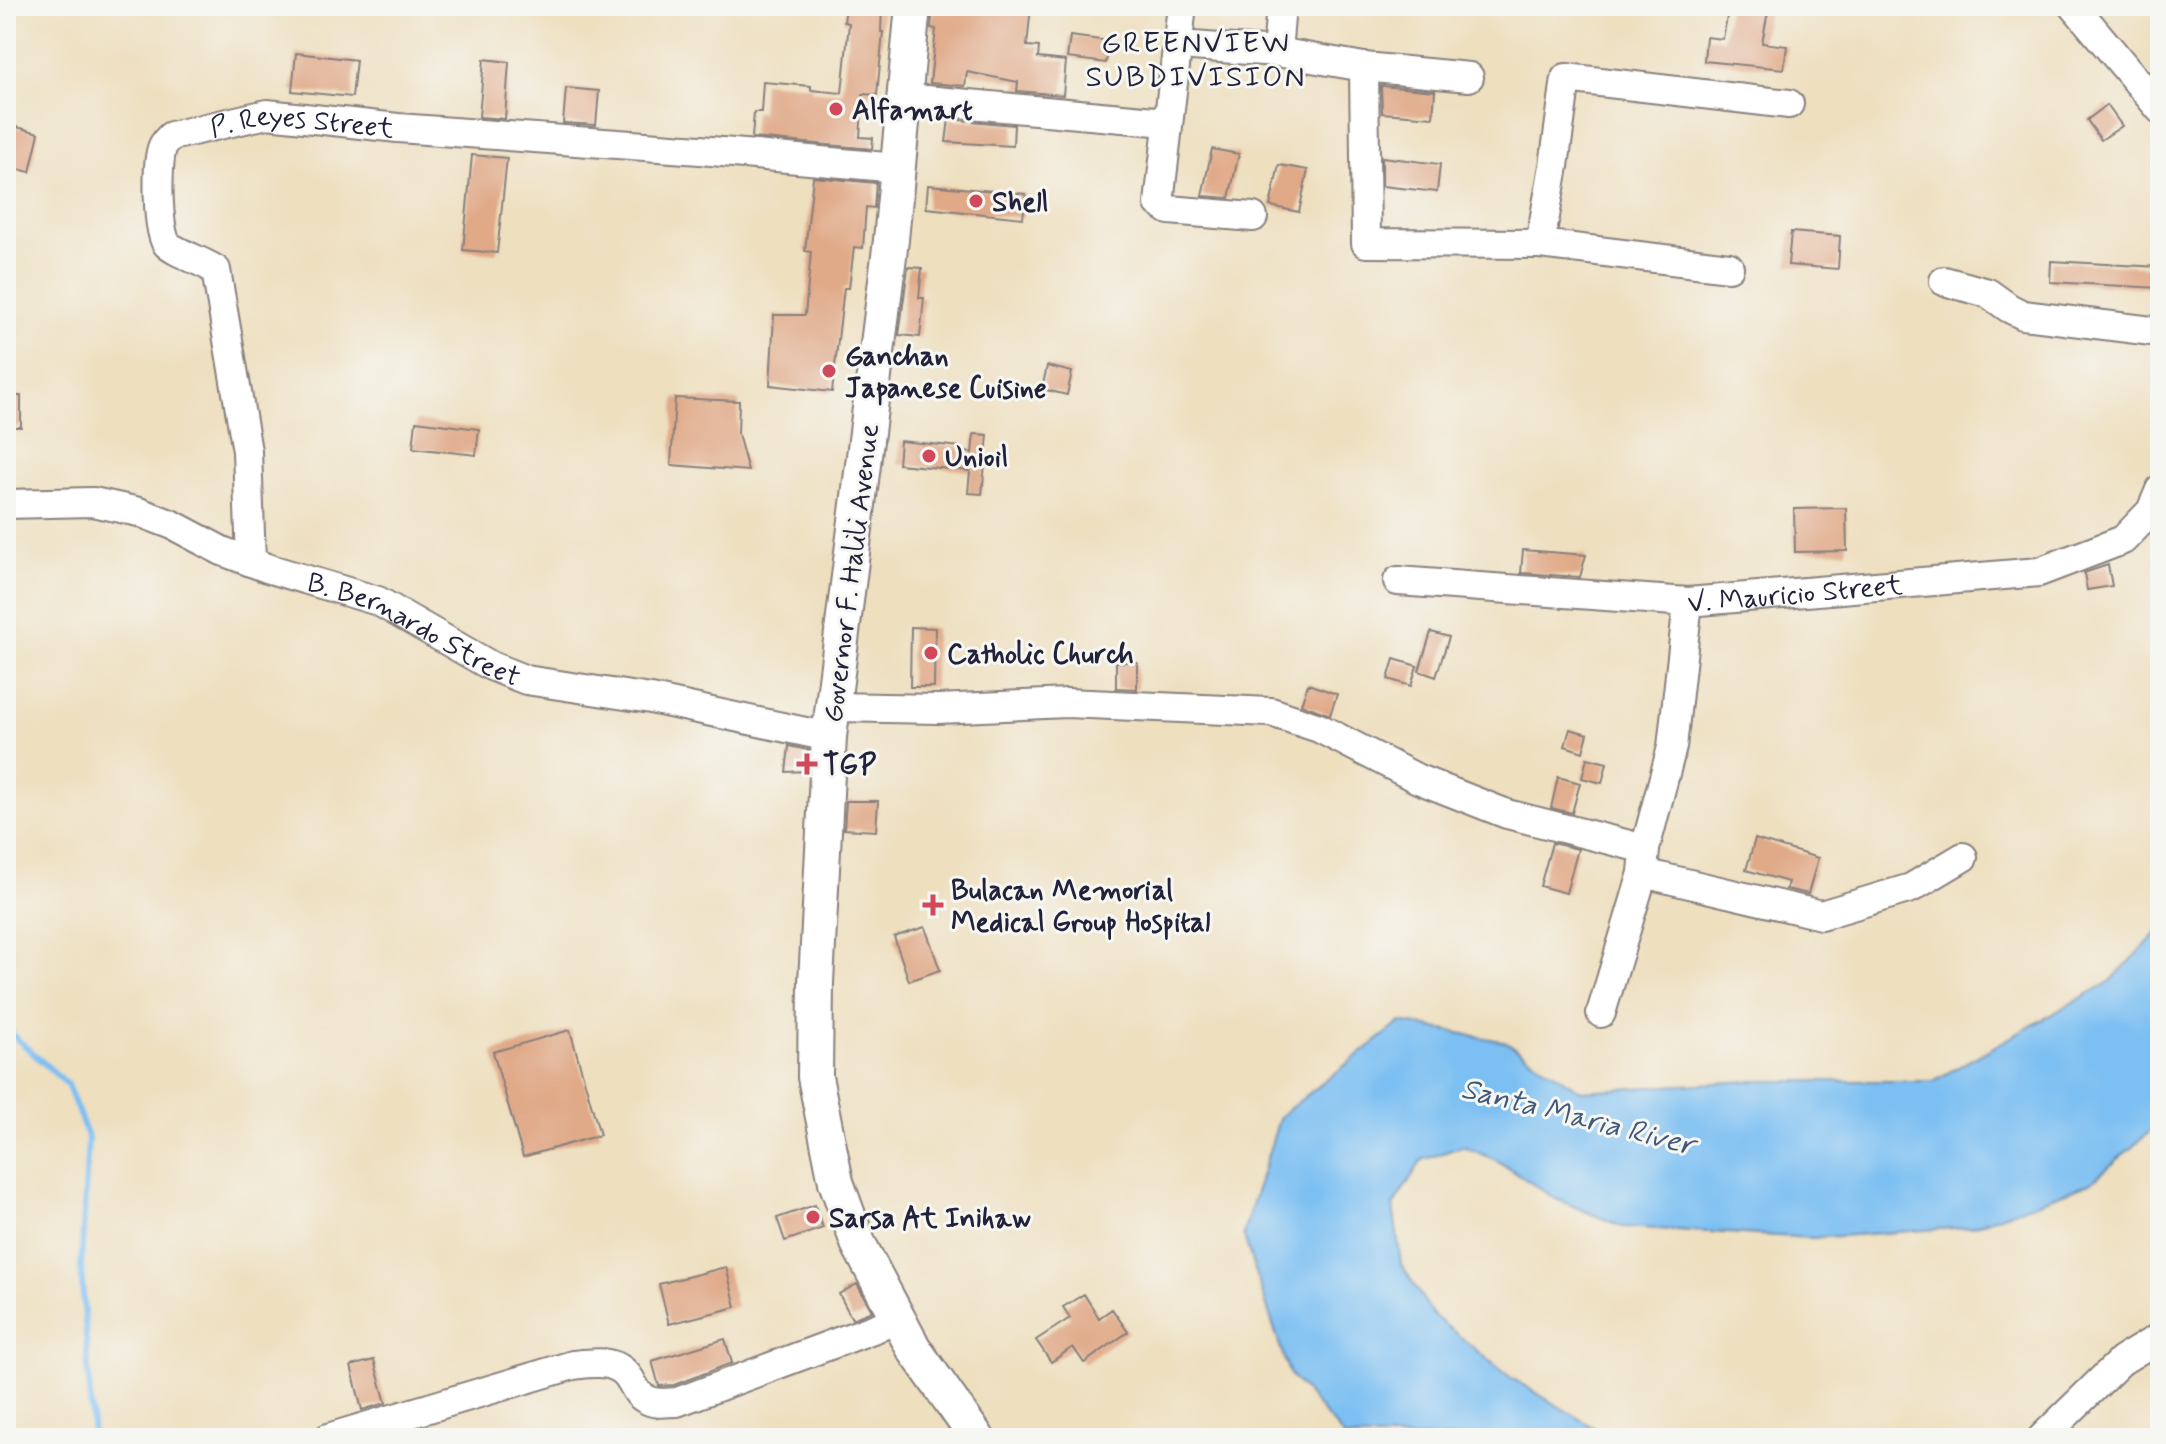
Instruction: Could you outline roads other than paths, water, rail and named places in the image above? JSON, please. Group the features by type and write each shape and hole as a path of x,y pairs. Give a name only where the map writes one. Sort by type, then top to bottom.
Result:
{"main road":[{"name":"Governor F. Halili Avenue","path":"913,6 891,240 831,722 816,982 815,1077 836,1182 858,1243 914,1349 977,1438"}],"street":[{"path":"1182,6 1166,122 1159,203 1169,210 1253,217"},
{"path":"1277,52 1281,6"},
{"path":"2074,6 2160,109"},
{"path":"1178,45 1277,52 1364,67 1469,77"},
{"path":"1364,67 1366,243 1540,244 1729,267"},
{"path":"1540,244 1566,78 1789,104"},
{"path":"904,98 1166,122"},
{"name":"P. Reyes Street","path":"251,562 247,451 216,270 200,259 169,247 161,237 159,163 163,146 171,136 267,114 398,128 897,168"},
{"path":"1944,281 1988,293 2023,315 2160,332"},
{"name":"B. Bernardo Street","path":"6,504 93,502 139,512 251,562 378,601 491,666 526,680 831,722 938,709 1067,703 1271,712 1319,728 1418,779 1507,814 1644,861 1821,915 1911,888 1963,857"},
{"name":"V. Mauricio Street","path":"1398,581 1688,602 2039,572 2123,540 2157,505"},
{"path":"1601,1013 1672,747 1688,602"},
{"path":"328,1438 573,1365 596,1362 613,1365 626,1373 644,1399 654,1403 677,1402 897,1320"},
{"path":"2042,1438 2121,1361 2160,1337"}],"water":[{"name":"Santa Maria River","path":"2160,930 2160,1123 2090,1183 1970,1227 1810,1238 1623,1227 1556,1199 1496,1160 1463,1146 1422,1160 1393,1206 1401,1264 1433,1315 1510,1377 1611,1438 1345,1438 1289,1373 1243,1234 1280,1116 1401,1022 1506,1042 1581,1091 1750,1081 1933,1081 2111,981"}],"waterway":[{"path":"6,1029 67,1084 88,1137 81,1267 93,1438"}],"place":[{"name":"Alfamart","path":"836,109"},
{"name":"Shell","path":"976,201"},
{"name":"Ganchan Japanese Cuisine","path":"829,371"},
{"name":"Unioil","path":"929,456"},
{"name":"Catholic Church","path":"931,653"},
{"name":"TGP","path":"807,764"},
{"name":"Bulacan Memorial Medical Group Hospital","path":"933,905"},
{"name":"Sarsa At Inihaw","path":"813,1217"}],"district":[{"name":"GREENVIEW SUBDIVISION","path":"1196,59"}]}
